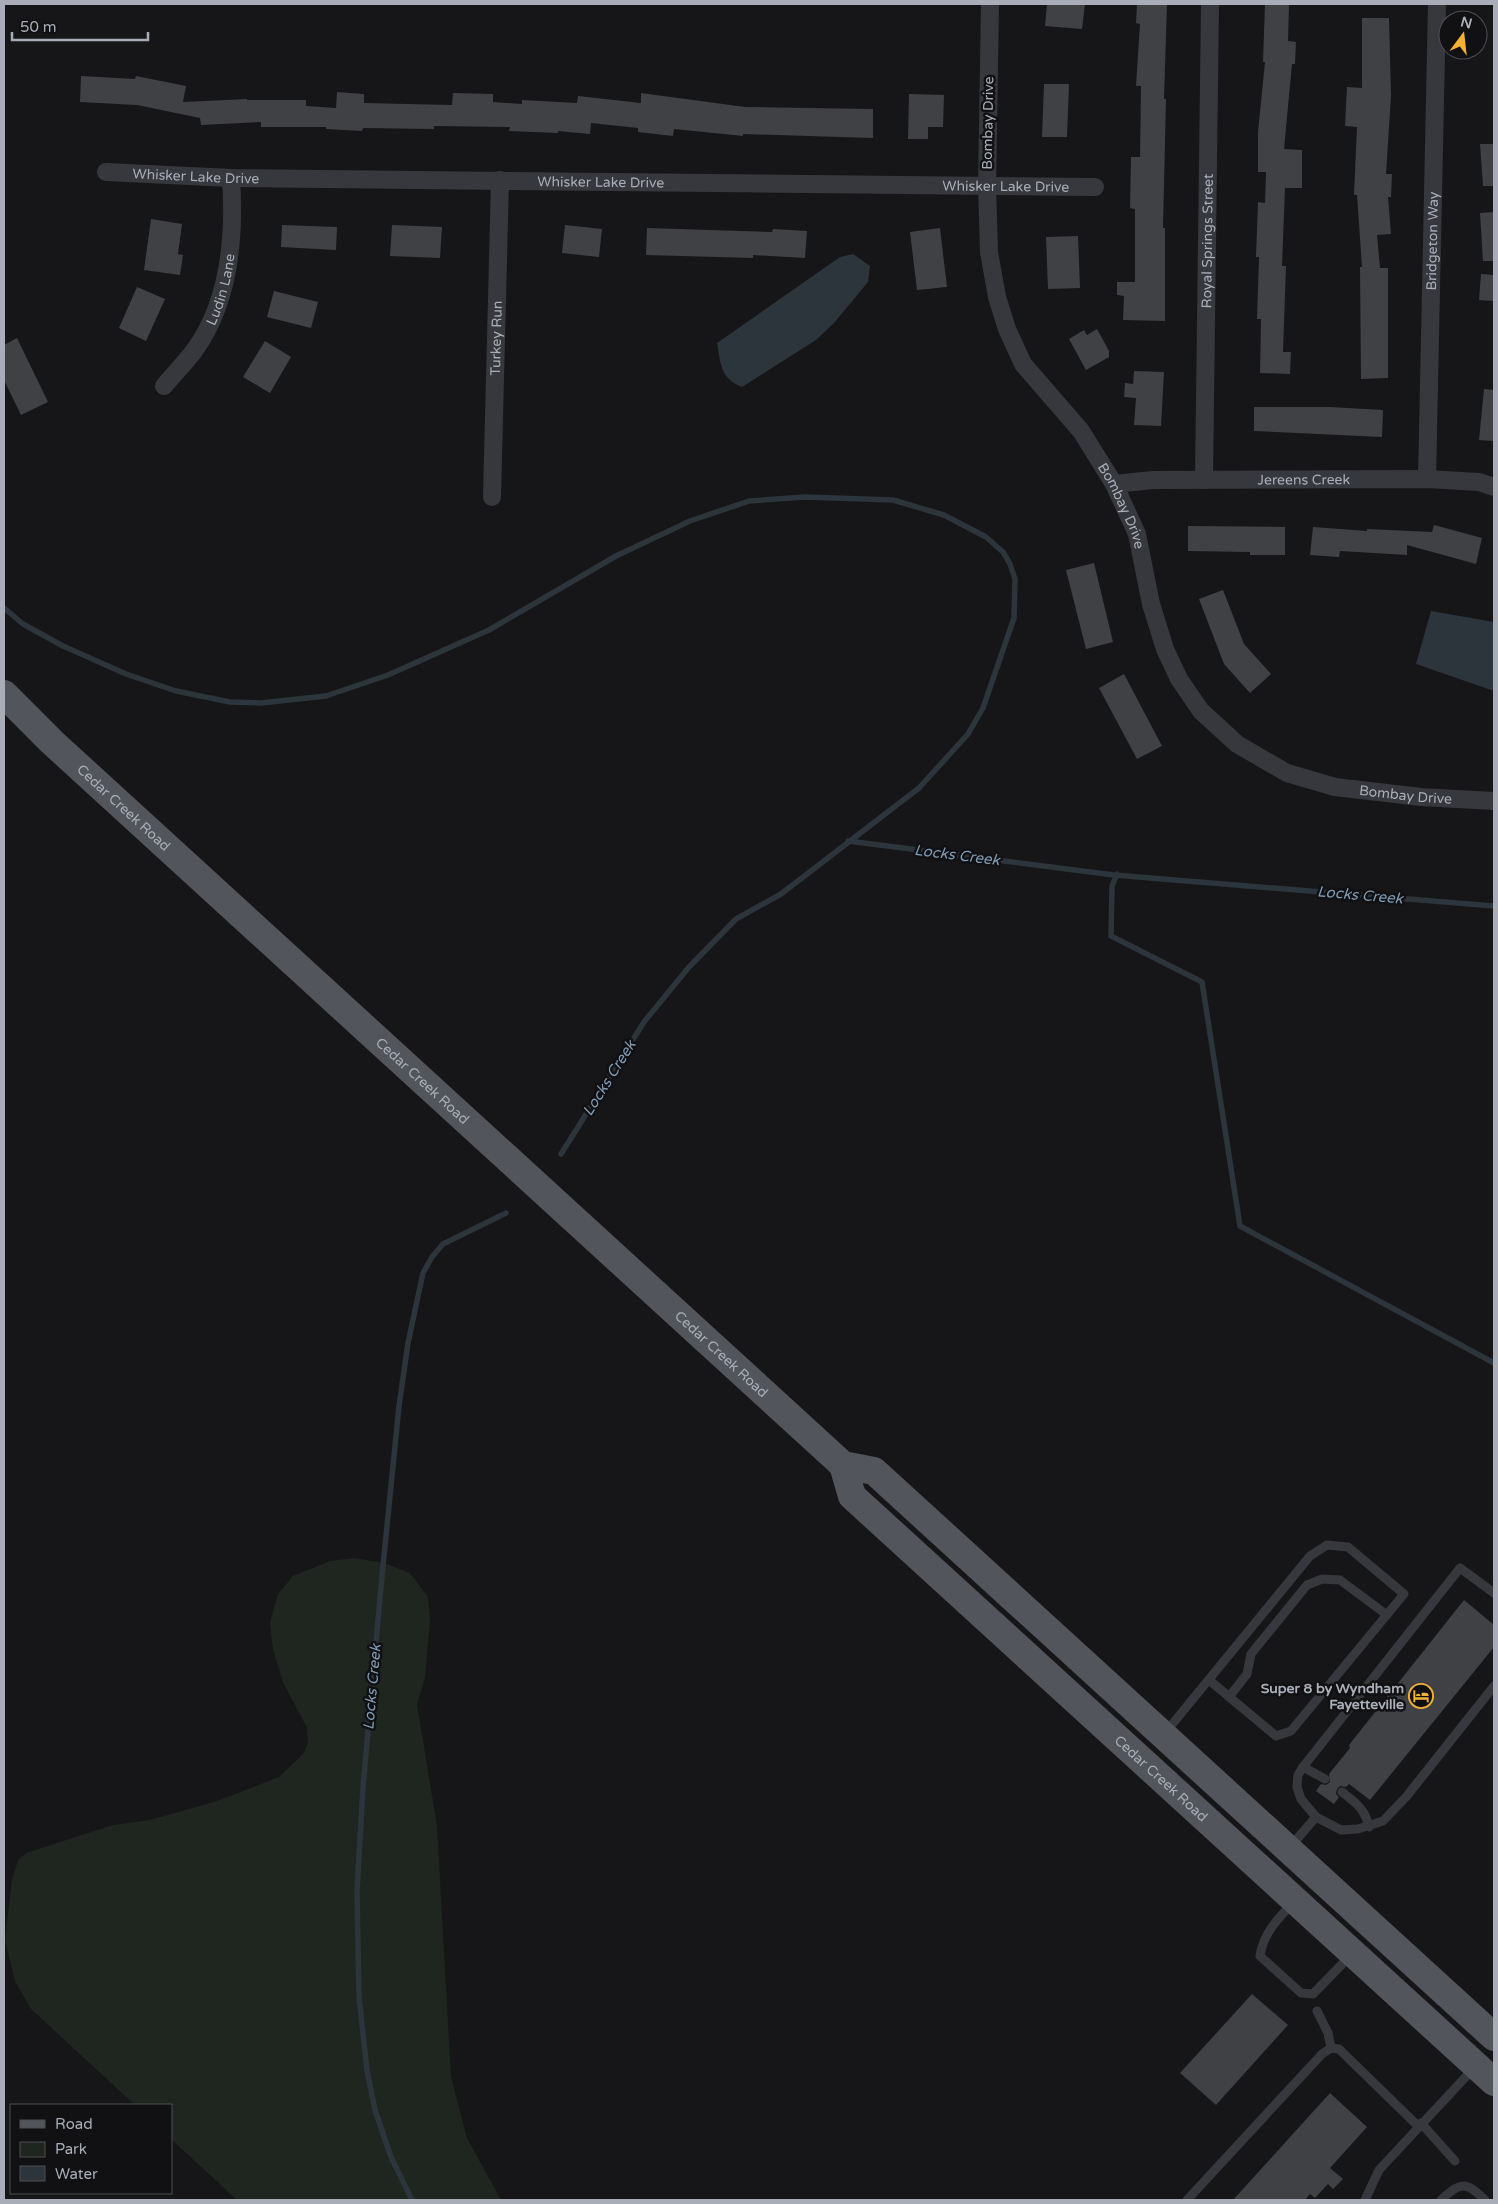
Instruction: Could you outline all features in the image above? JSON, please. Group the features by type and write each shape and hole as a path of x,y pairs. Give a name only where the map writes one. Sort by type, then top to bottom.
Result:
{"main road":[{"name":"Cedar Creek Road","path":"4,694 52,742 843,1464 874,1471 1494,2037"},
{"name":"Cedar Creek Road","path":"843,1464 852,1496 1294,1902 1353,1953 1485,2074"},
{"path":"954,1590 962,1585 968,1585 977,1589 1050,1650 1075,1654"}],"street":[{"name":"Bombay Drive","path":"990,4 989,252 994,282 1007,329 1023,364 1081,431 1114,484 1136,534 1151,604 1168,657 1179,679 1201,711 1237,744 1287,773 1335,787 1421,797 1494,801"},
{"name":"Royal Springs Street","path":"1204,480 1210,4"},
{"name":"Bridgeton Way","path":"1427,479 1437,4"},
{"name":"Whisker Lake Drive","path":"106,172 231,178 1095,187"},
{"name":"Ludin Lane","path":"164,386 194,350 214,315 224,284 231,235 231,178"},
{"name":"Turkey Run","path":"492,497 500,180"},
{"name":"Jereens Creek","path":"1114,484 1153,480 1427,479 1479,482 1494,487"}],"lane":[{"path":"1163,1735 1310,1556 1327,1545 1348,1547 1404,1594 1291,1731 1276,1736 1209,1680"},
{"path":"1494,1593 1460,1568 1303,1767 1298,1776 1297,1788 1301,1799 1316,1817 1341,1830 1358,1830 1383,1821 1406,1797 1494,1686"},
{"path":"1229,1697 1246,1674 1251,1654 1307,1585 1322,1579 1340,1580 1387,1616"},
{"path":"1303,1767 1325,1779"},
{"path":"1342,1792 1359,1804 1366,1814 1369,1827"},
{"path":"1288,1849 1316,1817"},
{"path":"1294,1902 1278,1918 1262,1943 1260,1956 1301,1993 1313,1994 1339,1965 1353,1953"},
{"path":"1317,2011 1328,2034 1330,2048"},
{"path":"1187,2200 1322,2054 1330,2048 1340,2048 1455,2161"},
{"path":"1365,2200 1379,2170 1420,2125 1485,2074"},
{"path":"1441,2200 1455,2188 1465,2185 1474,2189 1485,2200"}],"green space":[{"path":"354,1558 384,1563 410,1573 428,1597 430,1620 425,1677 417,1704 437,1826 451,2077 467,2138 501,2200 237,2200 172,2140 172,2104 134,2104 31,2009 15,1981 5,1940 12,1880 18,1860 26,1853 113,1825 150,1820 217,1801 279,1777 303,1754 308,1743 307,1728 283,1682 273,1650 270,1623 278,1594 293,1576 330,1561"}],"water":[{"path":"853,254 870,266 868,282 834,323 816,340 742,387 725,375 717,343 840,257"},
{"path":"1431,611 1494,622 1494,691 1416,664"}],"building":[{"path":"1047,4 1085,4 1082,29 1045,26"},
{"path":"1137,4 1167,4 1163,228 1165,228 1165,321 1123,320 1124,296 1117,295 1117,282 1135,282 1135,209 1130,208 1131,157 1140,157 1141,86 1136,86 1140,24 1136,23"},
{"path":"1265,4 1289,4 1288,41 1296,42 1295,64 1292,64 1284,149 1302,150 1302,188 1285,188 1282,266 1286,266 1283,352 1291,352 1290,374 1260,373 1261,319 1257,319 1259,257 1256,257 1258,202 1265,203 1266,172 1258,172 1258,132 1265,62 1263,62"},
{"path":"1362,18 1389,18 1391,96 1386,174 1392,174 1391,197 1388,197 1391,234 1377,235 1380,268 1388,268 1388,378 1361,379 1360,267 1362,267 1357,195 1354,195 1357,127 1345,126 1347,87 1362,88"},
{"path":"81,76 135,79 136,76 186,86 183,102 247,99 306,100 306,106 336,108 337,92 364,94 364,103 452,105 453,93 493,94 493,102 522,104 522,100 577,103 578,96 641,103 641,93 745,107 873,109 873,138 743,134 743,136 674,129 673,136 638,132 638,128 591,123 590,134 558,131 558,133 509,131 510,127 434,126 434,129 363,128 362,131 326,129 326,127 261,127 261,122 201,125 200,118 137,105 80,102"},
{"path":"1044,84 1069,84 1067,137 1042,137"},
{"path":"909,94 944,95 943,127 928,127 928,139 908,139"},
{"path":"1480,144 1494,144 1494,186 1483,186"},
{"path":"1494,212 1494,261 1483,261 1480,213"},
{"path":"151,219 182,224 178,254 183,255 180,275 144,270"},
{"path":"282,225 337,227 336,250 281,247"},
{"path":"392,225 442,227 440,258 390,256"},
{"path":"565,225 602,229 599,257 562,253"},
{"path":"647,228 772,232 773,229 807,231 805,258 753,255 753,258 646,255"},
{"path":"940,228 947,287 917,290 910,232"},
{"path":"1078,236 1080,288 1048,289 1046,237"},
{"path":"1481,274 1494,275 1494,301 1479,300"},
{"path":"137,287 165,299 146,341 119,328"},
{"path":"274,291 318,302 311,328 267,317"},
{"path":"1097,329 1109,351 1109,357 1086,370 1069,339 1084,330 1087,335"},
{"path":"17,338 48,402 21,415 4,380 4,345"},
{"path":"265,341 291,357 270,393 243,377"},
{"path":"1134,371 1164,372 1161,426 1134,425 1136,398 1124,397 1125,383 1133,384"},
{"path":"1484,389 1494,390 1494,441 1479,440"},
{"path":"1254,407 1330,407 1383,410 1382,437 1254,431"},
{"path":"1434,525 1482,538 1476,564 1407,545 1407,555 1340,551 1339,557 1310,555 1313,527 1367,531 1367,529 1432,532"},
{"path":"1188,526 1285,527 1285,555 1250,555 1250,552 1188,551"},
{"path":"1094,563 1113,642 1086,649 1066,570"},
{"path":"1223,590 1244,644 1271,674 1250,693 1224,664 1199,599"},
{"path":"1124,674 1162,746 1137,759 1099,688"},
{"name":"Super 8 by Wyndham Fayetteville","path":"1464,1600 1494,1625 1494,1647 1370,1800 1349,1784 1346,1787 1340,1786 1337,1789 1336,1794 1339,1797 1334,1804 1316,1791 1321,1784 1326,1785 1330,1782 1329,1774 1350,1748 1349,1745"},
{"path":"1252,1994 1288,2025 1216,2105 1180,2073"},
{"path":"1330,2093 1367,2127 1330,2168 1343,2179 1333,2189 1328,2184 1315,2198 1310,2194 1305,2200 1233,2200"}],"waterway":[{"path":"4,608 23,624 63,646 126,674 176,691 230,702 261,703 326,696 388,675 489,630 616,556 690,521 749,501 805,497 893,500 944,515 986,537 1003,552 1010,564 1015,579 1014,618 983,708 968,734 919,788 781,894 736,919 689,967 644,1022 561,1154"},
{"name":"Locks Creek","path":"848,841 1114,875 1494,906"},
{"path":"1117,874 1112,886 1111,936 1202,982 1240,1226 1494,1363"},
{"name":"Locks Creek","path":"412,2200 391,2157 375,2110 367,2070 359,1997 357,1892 363,1787 382,1576 399,1406 408,1343 423,1273 432,1257 443,1244 506,1213"}],"place":[{"name":"Super 8 by Wyndham Fayetteville","path":"1421,1696"}]}
